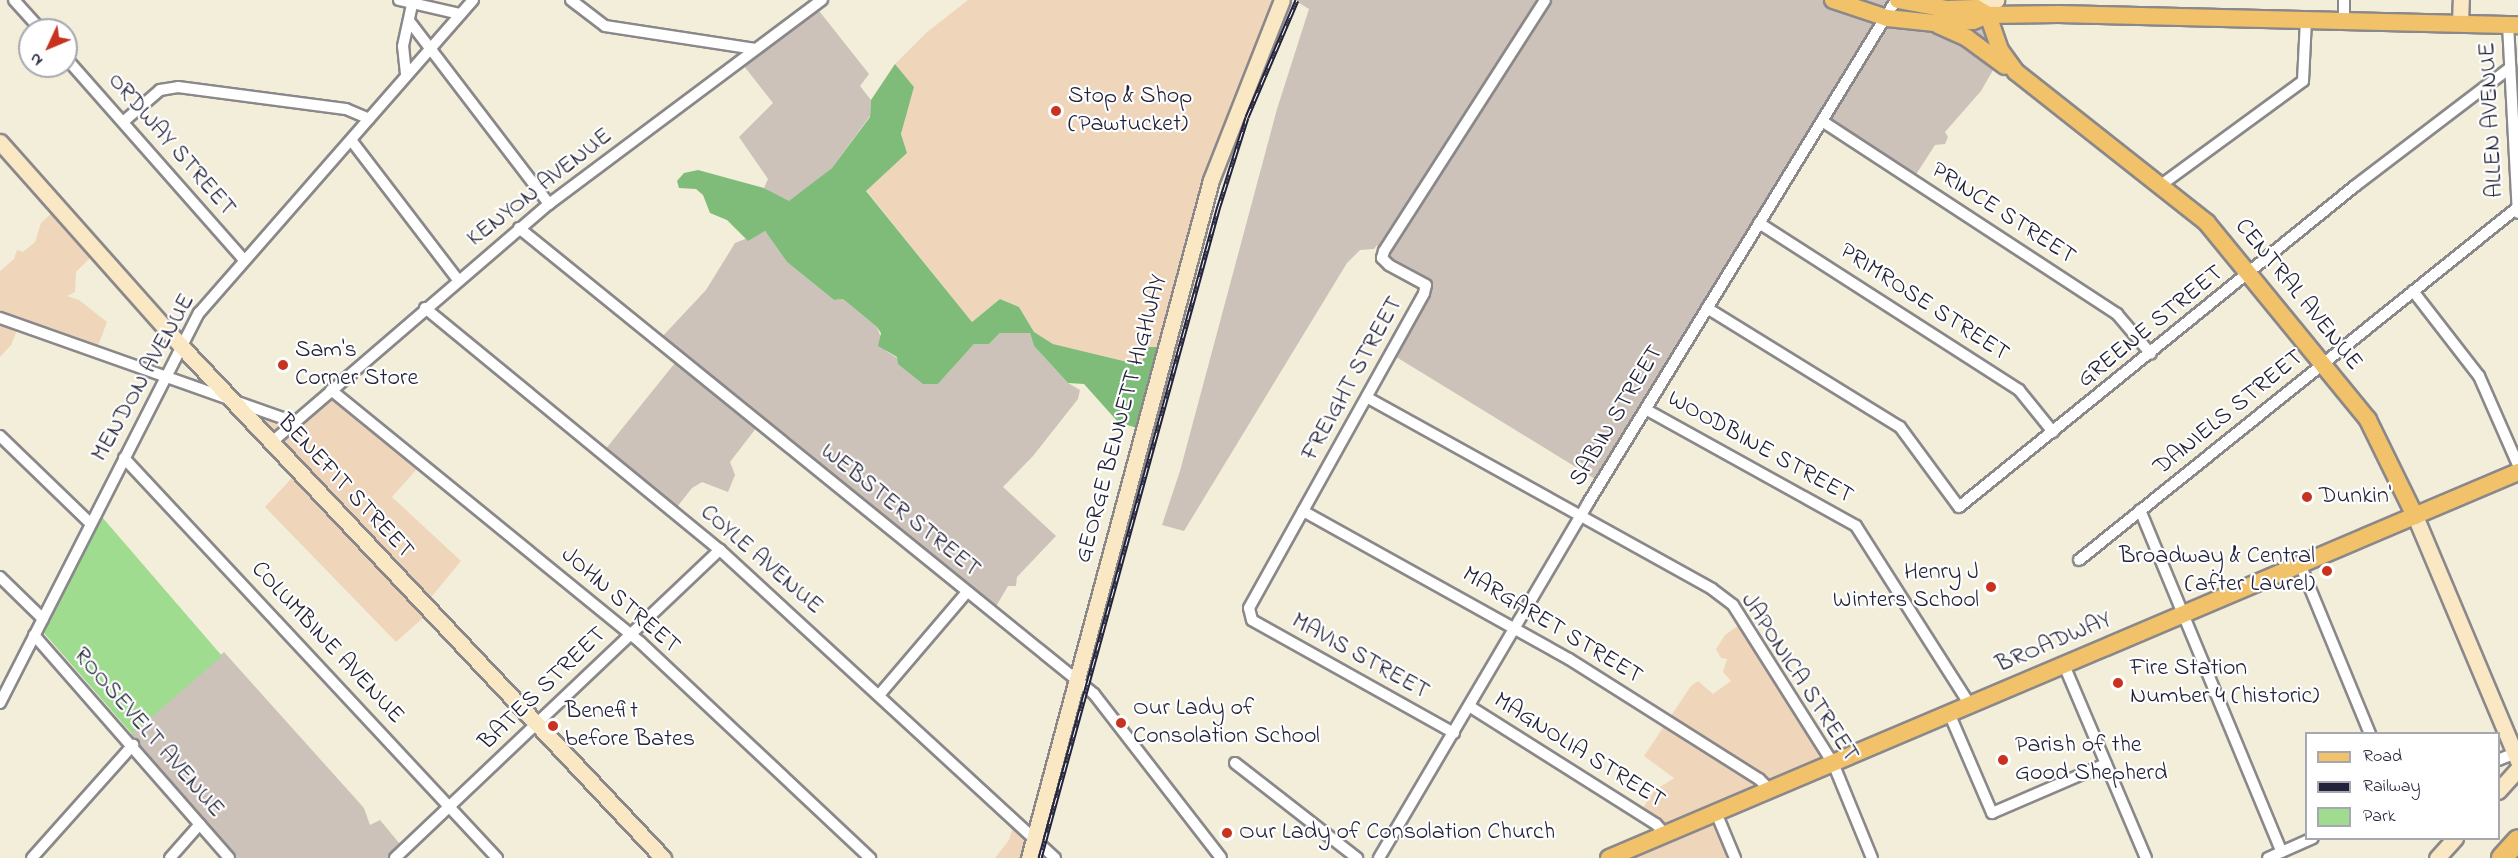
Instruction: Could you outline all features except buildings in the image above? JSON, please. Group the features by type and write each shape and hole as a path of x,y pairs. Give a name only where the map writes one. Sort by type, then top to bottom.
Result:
{"highway":[{"path":"2502,858 2518,840"}],"main road":[{"name":"GEORGE BENNETT HIGHWAY","path":"1029,858 1211,180 1282,0"},
{"path":"1833,0 1887,18 1935,23 1974,21 1986,8"},
{"path":"1897,0 1947,9 1986,8 2513,25"},
{"path":"2460,23 2461,0"},
{"name":"CENTRAL AVENUE","path":"1986,8 2000,50 2016,72 2207,223 2378,435 2517,755"},
{"path":"1935,23 1967,38 2016,72"},
{"name":"BENEFIT STREET","path":"0,142 182,347 663,858"},
{"name":"BROADWAY","path":"1609,858 1717,815 1949,713 2518,472"},
{"path":"2500,790 2518,770"},
{"path":"2437,858 2453,840"}],"street":[{"path":"14,0 30,18"},
{"path":"399,0 413,1 460,14"},
{"name":"MENDON AVENUE","path":"0,703 199,313 473,0"},
{"path":"571,0 605,26 755,49"},
{"name":"KENYON AVENUE","path":"272,442 519,228 822,0"},
{"name":"FREIGHT STREET","path":"1248,615 1249,608 1368,398 1426,285 1389,265 1382,258 1384,250 1545,0"},
{"name":"SABIN STREET","path":"1379,858 1580,516 1897,0"},
{"path":"2344,0 2344,20"},
{"path":"406,74 403,46 413,1"},
{"path":"2161,185 2302,81 2306,20"},
{"path":"410,22 549,204"},
{"name":"ALLEN AVENUE","path":"2513,25 2510,68 2517,211"},
{"name":"GREENE STREET","path":"1707,308 1900,427 1959,507 2250,274 2364,179 2499,73 2510,68"},
{"name":"ORDWAY STREET","path":"78,71 244,260"},
{"path":"123,122 160,90 178,87 346,109 369,119"},
{"name":"PRINCE STREET","path":"1822,121 2117,314 2151,354"},
{"path":"351,140 458,280"},
{"name":"DANIELS STREET","path":"2079,560 2413,291 2517,211"},
{"name":"PRIMROSE STREET","path":"1759,223 2019,390 2052,432"},
{"name":"WEBSTER STREET","path":"519,228 1094,694 1221,858"},
{"path":"2413,291 2479,376 2518,465"},
{"name":"COYLE AVENUE","path":"425,308 720,550 880,694 1055,858"},
{"path":"0,318 294,422"},
{"name":"JOHN STREET","path":"331,390 631,634 870,858"},
{"name":"JAPONICA STREET","path":"1368,398 1712,589 1733,605 1833,763 1872,858"},
{"name":"WOODBINE STREET","path":"1647,410 1856,526 1970,705"},
{"path":"0,436 90,523"},
{"name":"COLUMBINE AVENUE","path":"124,458 497,858"},
{"path":"2140,510 2282,852"},
{"name":"MARGARET STREET","path":"1303,511 1514,627 1663,717 1770,790"},
{"name":"BATES STREET","path":"395,858 720,550"},
{"path":"2300,564 2369,732"},
{"path":"0,577 43,619"},
{"path":"880,694 967,592"},
{"name":"MAVIS STREET","path":"1248,615 1292,644 1454,733"},
{"name":"ROOSEVELT AVENUE","path":"34,635 229,858"},
{"path":"2064,665 2146,858"},
{"name":"MAGNOLIA STREET","path":"1469,706 1656,824 1665,834"},
{"path":"1949,713 1992,813 2106,764"},
{"path":"32,858 133,746"},
{"path":"2500,760 2517,755"},
{"path":"1235,763 1357,858"},
{"path":"1717,815 1735,858"},
{"path":"170,858 200,824"},
{"path":"2268,858 2309,840"}],"shaded area":[{"path":"968,0 1282,0 1258,53 1166,347 1140,365 1053,344 1034,332 1019,307 1000,299 972,322 866,190 907,153 901,134 914,87 895,64 926,33"},
{"path":"1294,0 1923,0 1993,12 2000,58 1981,91 1945,132 1948,137 1945,144 1935,145 1915,176 1825,118 1600,482 1393,355 1427,287 1382,258 1377,245 1374,249 1360,250 1347,263 1184,531 1162,525 1180,471 1277,109 1309,9"},
{"path":"816,7 869,74 860,86 871,100 870,116 832,168 789,202 764,188 768,179 739,137 773,103 740,61"},
{"path":"59,206 99,249 76,272 75,292 67,296 79,300 107,322 98,346 20,323 11,345 0,357 0,271 14,259 17,250 23,252 35,242 41,223"},
{"path":"765,231 787,262 834,300 843,299 877,327 886,351 938,384 974,344 989,344 1000,333 1017,331 1030,333 1034,346 1068,383 1080,390 1078,399 1033,456 1003,487 1056,536 1017,577 1016,586 1008,586 994,610 760,423 730,462 735,475 728,492 702,482 692,488 677,507 604,451 679,358 660,339 706,290 735,243"},
{"path":"332,389 424,461 392,497 461,561 428,601 433,609 396,642 265,507 300,469 242,400 279,413 298,415"},
{"path":"1746,620 1835,759 1719,811 1737,858 1611,858 1664,835 1643,808 1654,791 1674,778 1644,756 1691,686 1698,681 1713,694 1731,681 1723,672 1727,659 1721,658 1716,649 1725,635"},
{"path":"224,652 364,808 370,825 380,820 404,849 394,858 233,858 127,738"},
{"path":"1016,818 1019,818 1059,858 995,858 1009,840"}],"green space":[{"path":"895,64 914,87 901,134 907,153 866,191 972,322 1000,299 1019,307 1034,332 1053,344 1140,365 1149,347 1166,347 1140,429 1118,422 1084,384 1068,383 1034,346 1030,333 1000,333 989,344 974,344 938,384 923,384 898,364 897,357 878,346 881,333 877,327 843,299 834,300 787,262 765,231 748,241 727,220 710,213 703,195 696,189 679,188 677,181 684,173 698,170 764,188 789,201 832,168 870,117 871,100"},
{"path":"102,517 222,656 132,734 44,633"}],"railway":[{"path":"1040,858 1218,209 1247,117 1297,0"}],"place":[{"name":"Stop & Shop (Pawtucket)","path":"1056,111"},
{"name":"Sam's Corner Store","path":"283,365"},
{"name":"Dunkin'","path":"2307,497"},
{"name":"Broadway & Central (after Laurel)","path":"2327,571"},
{"name":"Henry J Winters School","path":"1991,587"},
{"name":"Fire Station Number 4 (historic)","path":"2118,683"},
{"name":"Our Lady of Consolation School","path":"1121,723"},
{"name":"Benefit before Bates","path":"553,726"},
{"name":"Parish of the Good Shepherd","path":"2003,760"},
{"name":"Our Lady of Consolation Church","path":"1227,833"}]}
